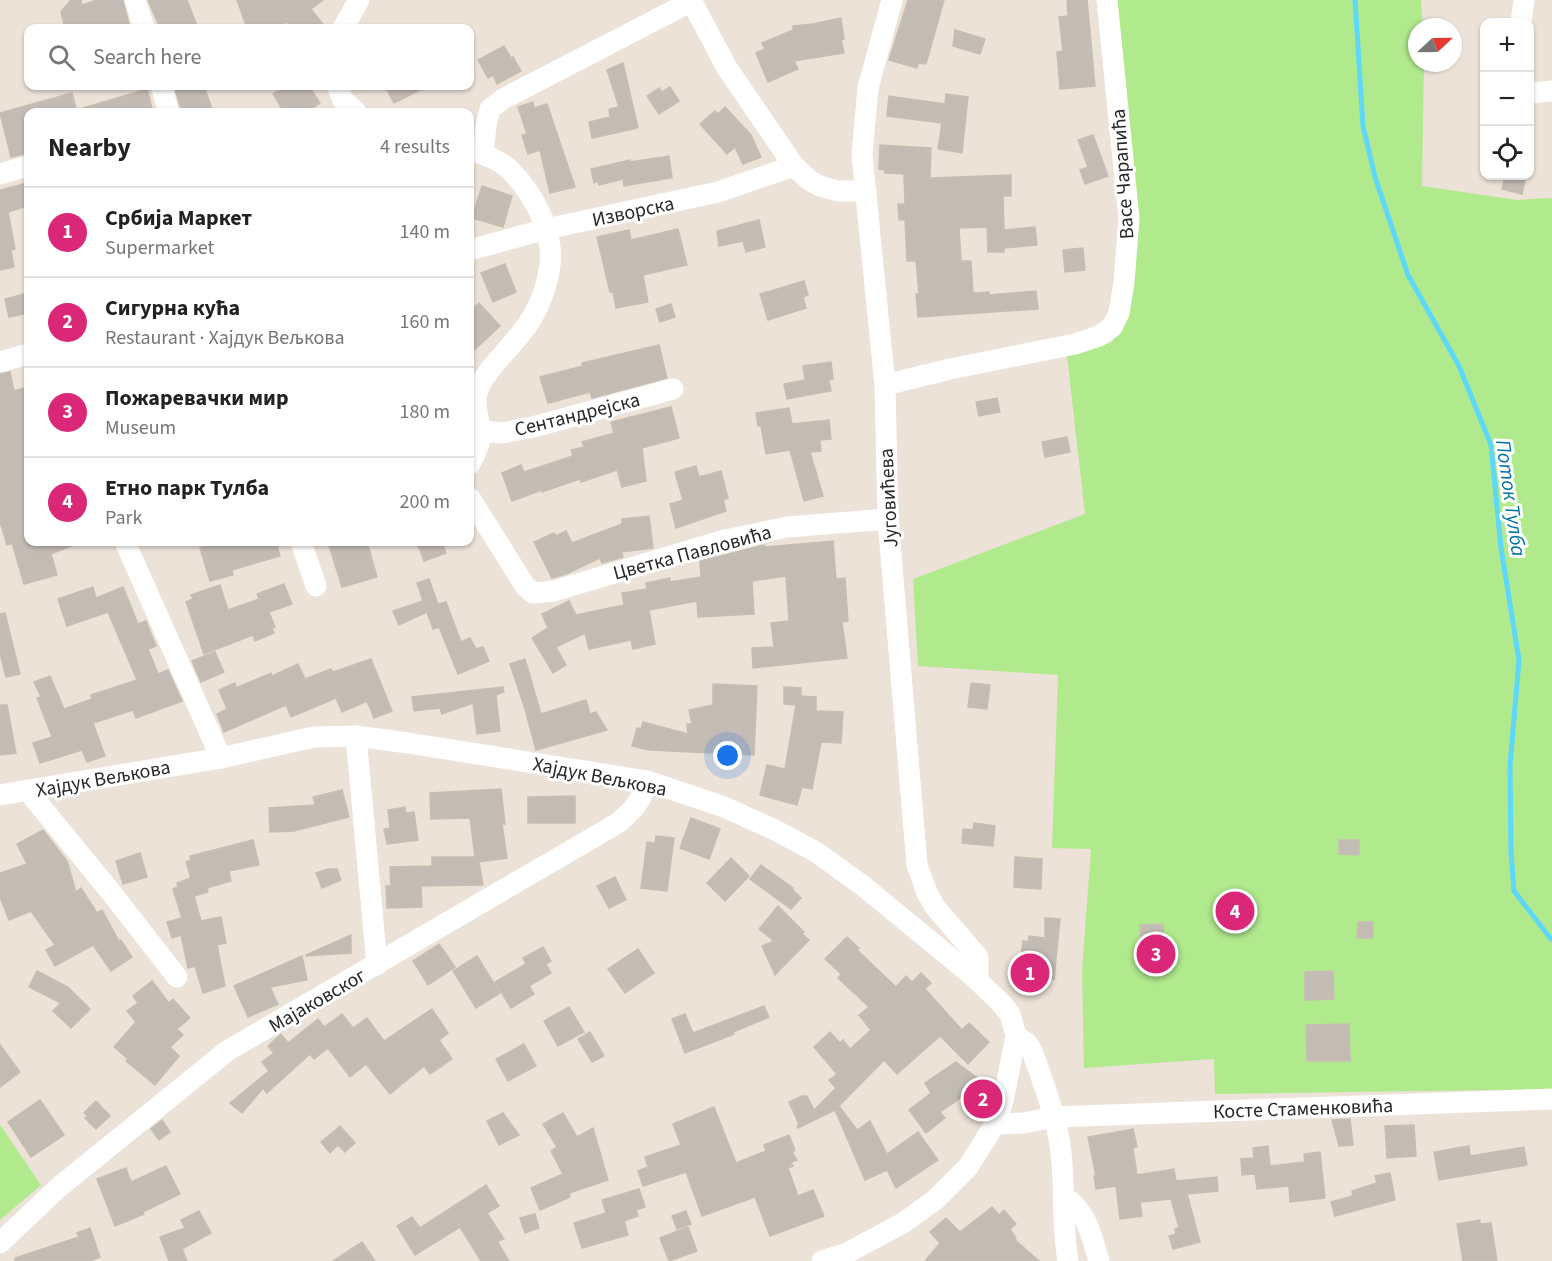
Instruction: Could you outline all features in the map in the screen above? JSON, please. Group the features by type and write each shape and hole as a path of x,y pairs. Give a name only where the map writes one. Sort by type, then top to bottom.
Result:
{"street":[{"path":"135,0 143,24"},
{"path":"345,24 359,0"},
{"name":"Југовићева","path":"892,0 868,88 862,155 885,385 888,519 917,865 927,893 935,907 978,957 978,974 974,977"},
{"name":"Васе Чарапића","path":"885,385 950,369 1075,344 1099,336 1112,327 1119,313 1124,282 1129,219 1107,0"},
{"path":"1522,18 1524,0"},
{"path":"474,457 478,450 481,431 476,414 476,396 482,381 532,319 545,291 550,262 546,229 531,197 509,168 476,152 490,109 503,99 691,1 727,68 794,166 809,180 820,186 838,191 866,191"},
{"path":"162,90 168,108"},
{"path":"339,90 343,100 352,108"},
{"path":"1534,93 1552,91"},
{"name":"Изворска","path":"474,249 546,229 718,192 794,166"},
{"path":"0,174 24,167"},
{"path":"0,362 24,355"},
{"name":"Сентандрејска","path":"481,431 502,433 533,427 672,389"},
{"name":"Цветка Павловића","path":"474,504 525,586 534,593 554,591 732,538 788,527 888,519"},
{"path":"127,546 221,758"},
{"path":"302,546 316,586"},
{"path":"356,736 377,965"},
{"name":"Хајдук Вељкова","path":"0,795 221,758 314,737 356,736 646,781 724,807 816,852 862,885 974,977 1010,1014 1016,1036"},
{"name":"Мајаковског","path":"0,1243 58,1188 227,1051 618,823 634,810 643,795 646,781"},
{"path":"28,791 177,977"},
{"path":"822,1261 847,1253 903,1223 935,1200 968,1167 995,1124 1003,1101 1016,1036 1027,1043 1032,1051 1054,1117 1060,1145 1068,1261"},
{"name":"Косте Стаменковића","path":"995,1124 1023,1123 1054,1117 1552,1099"},
{"path":"1064,1197 1073,1202 1081,1212 1089,1228 1099,1261"}],"green space":[{"path":"1108,0 1421,0 1422,18 1408,18 1408,72 1424,72 1422,186 1517,200 1552,198 1552,1089 1215,1094 1214,1059 1084,1068 1082,970 1091,849 1052,848 1058,675 918,666 913,579 1085,514 1067,356 1112,342 1124,313 1124,192"},
{"path":"0,1125 41,1185 0,1220"}],"building":[{"path":"71,0 81,0 82,5 97,0 123,0 129,24 64,24 61,12"},
{"path":"148,0 187,0 196,24 158,24"},
{"path":"237,0 323,0 311,9 323,24 289,24 287,22 246,24"},
{"path":"908,0 944,0 926,64 919,63 917,68 889,60"},
{"path":"1067,0 1087,0 1095,86 1060,89 1057,52 1063,51 1059,17 1068,16"},
{"path":"841,18 844,39 841,40 844,53 794,61 798,69 768,82 756,53 765,49 762,43 793,30 793,26"},
{"path":"955,30 985,39 980,54 953,46"},
{"path":"504,46 521,71 497,84 493,75 488,78 478,60"},
{"path":"623,63 638,128 592,138 589,122 610,117 609,109 619,107 607,70"},
{"path":"670,87 679,101 659,114 647,96 659,88 662,92"},
{"path":"147,90 152,108 83,108"},
{"path":"175,90 205,90 212,108 181,108"},
{"path":"280,90 312,90 320,103 312,108 282,108 273,94"},
{"path":"387,90 420,90 394,103"},
{"path":"72,93 76,108 24,108 24,154 11,157 0,113"},
{"path":"946,94 968,97 962,153 938,149 942,123 887,116 889,96 945,104"},
{"path":"533,102 534,108 547,104 575,187 550,193 540,150 528,154 522,135 527,134 518,107"},
{"path":"725,107 751,135 761,157 743,164 735,147 727,154 700,124 715,111 718,114"},
{"path":"1093,135 1108,176 1085,184 1080,170 1088,167 1078,140"},
{"path":"880,145 931,148 930,178 1011,175 1011,196 1003,196 1004,230 1035,227 1037,245 1004,248 1004,252 988,252 987,227 959,228 961,261 971,261 973,293 989,292 989,295 1036,291 1038,309 918,317 916,294 919,294 916,261 907,261 905,220 899,220 898,204 905,204 904,174 885,173 885,170 879,169"},
{"path":"669,156 672,178 624,186 623,179 599,185 598,181 594,183 591,169 630,160 630,162"},
{"path":"1504,180 1525,180 1522,194 1502,189"},
{"path":"24,184 24,207 8,212 15,249 11,250 14,267 0,270 0,190"},
{"path":"482,186 512,196 503,227 474,219"},
{"path":"759,220 765,247 746,252 743,241 719,246 717,231"},
{"path":"678,229 687,265 643,275 648,302 616,308 597,237 629,230 631,240"},
{"path":"1083,248 1085,270 1065,272 1063,250"},
{"path":"505,264 516,292 493,302 481,273"},
{"path":"804,281 808,295 803,297 806,308 768,320 760,294"},
{"path":"24,294 24,314 9,317 5,299"},
{"path":"479,303 500,326 474,350 474,308"},
{"path":"671,304 675,317 660,322 656,309"},
{"path":"659,345 667,378 592,398 590,392 548,403 540,377 583,366 582,363"},
{"path":"831,362 833,379 829,380 831,391 787,399 784,384 805,380 803,366"},
{"path":"10,372 14,391 24,388 24,546 71,546 51,554 57,575 24,584 12,543 7,545 0,522 0,374"},
{"path":"997,398 1000,412 979,416 976,402"},
{"path":"671,407 679,438 642,448 646,481 622,487 617,470 581,482 580,479 542,492 542,490 512,501 502,473 521,465 524,472 573,456 571,450 584,447 582,442 614,433 611,422"},
{"path":"789,408 792,424 829,420 831,439 820,440 821,451 810,452 823,496 804,501 790,450 766,454 756,413"},
{"path":"1067,437 1070,452 1045,457 1042,442"},
{"path":"696,466 699,477 721,471 728,498 723,500 726,511 676,528 670,504 683,500 675,472"},
{"path":"649,516 653,548 621,552 623,557 602,563 600,558 552,578 534,542 554,533 556,536 566,531 572,543 622,524 622,519"},
{"path":"833,541 836,579 845,578 848,621 842,622 847,658 753,668 752,648 774,647 771,623 789,621 786,576 752,581 754,614 698,617 697,601 649,610 655,644 633,649 631,640 589,649 585,633 556,647 566,665 553,673 532,638 548,628 542,614 569,601 576,615 624,605 622,593 647,589 646,583 670,578 670,582 701,577 700,561 764,545 765,547"},
{"path":"207,546 277,546 280,556 232,570 233,575 210,581 200,548"},
{"path":"329,546 368,546 377,577 342,587"},
{"path":"418,546 443,546 446,553 424,561"},
{"path":"429,579 438,604 446,602 461,642 470,638 476,649 483,647 489,661 458,674 439,627 433,629 427,612 399,625 393,611 423,601 417,583"},
{"path":"284,584 292,604 269,612 275,627 272,628 274,633 255,641 253,635 204,654 186,602 193,599 191,595 220,585 228,610 259,599 257,594"},
{"path":"93,587 96,598 123,587 138,624 146,621 156,646 148,649 158,674 168,670 182,701 136,718 133,710 93,723 105,756 87,762 82,750 40,763 33,743 52,737 37,698 41,697 34,682 50,676 64,709 92,699 91,695 137,680 108,612 67,626 58,599"},
{"path":"5,613 20,674 6,677 0,653 0,614"},
{"path":"215,652 224,672 201,682 192,661"},
{"path":"371,659 392,711 374,718 367,701 342,712 336,698 291,717 286,705 224,732 217,714 227,709 219,690 235,683 236,688 271,673 272,676 298,664 305,679 331,669 333,672"},
{"path":"525,659 541,714 586,700 590,714 596,712 607,730 536,750 510,664"},
{"path":"971,683 990,685 987,709 968,707"},
{"path":"713,684 757,686 754,755 649,750 632,746 637,728 641,729 643,722 688,734 687,724 692,724 689,710 713,705"},
{"path":"503,687 504,692 496,695 500,731 477,734 473,703 442,714 440,708 414,711 412,697"},
{"path":"784,687 801,688 801,696 816,697 816,711 843,712 841,743 821,742 812,789 802,787 797,805 760,795 767,765 785,769 796,705 784,704"},
{"path":"0,705 7,705 16,753 0,755"},
{"path":"501,789 505,824 502,824 507,858 479,862 483,885 421,886 422,907 387,908 386,886 391,886 390,867 432,866 432,857 475,857 470,818 431,819 430,793"},
{"path":"342,790 349,817 294,831 270,832 269,808 315,805 313,797"},
{"path":"575,796 575,823 528,823 528,797"},
{"path":"405,807 406,813 414,812 418,840 387,844 384,829 390,828 388,810"},
{"path":"691,818 720,829 709,859 680,848"},
{"path":"974,823 995,826 993,846 962,843 963,829 973,830"},
{"path":"43,830 67,861 76,892 81,888 97,913 102,910 119,941 121,940 132,957 111,971 93,945 55,966 46,950 55,945 31,911 9,920 0,897 0,873 27,864 17,844"},
{"path":"656,836 674,838 667,891 641,888 647,842 655,843"},
{"path":"253,840 259,865 229,871 231,881 207,888 208,892 194,896 201,921 221,917 226,943 217,945 225,986 203,993 195,966 188,968 181,935 172,938 167,922 182,918 173,889 178,887 177,883 191,878 186,862 191,860 190,856"},
{"path":"1339,840 1359,840 1359,855 1339,854"},
{"path":"140,853 147,877 123,884 116,861"},
{"path":"1015,857 1042,859 1041,889 1014,887"},
{"path":"731,858 749,876 725,901 707,883"},
{"path":"761,865 793,888 801,898 791,909 750,879"},
{"path":"327,869 337,869 341,880 322,888 316,873"},
{"path":"615,877 626,900 609,908 597,886"},
{"path":"778,906 809,940 775,975 762,946 774,941 759,929"},
{"path":"1045,918 1060,919 1054,979 1019,975 1023,941 1028,942 1029,936 1045,938"},
{"path":"1358,922 1373,922 1373,938 1357,938"},
{"path":"1163,924 1166,964 1142,965 1140,925"},
{"path":"351,935 351,953 306,956 306,955"},
{"path":"847,937 859,948 857,950 896,987 906,976 912,982 921,973 931,983 925,989 962,1030 969,1023 989,1042 968,1064 940,1036 897,1074 884,1060 839,1106 857,1130 870,1121 887,1154 918,1132 938,1160 896,1188 887,1170 865,1180 835,1110 798,1128 799,1124 789,1102 807,1096 814,1110 836,1088 829,1080 837,1074 814,1047 830,1032 840,1043 843,1040 850,1049 871,1030 859,1015 869,1007 838,978 841,974 825,959"},
{"path":"439,944 455,967 428,985 413,961"},
{"path":"543,947 551,961 546,964 551,973 529,986 534,994 511,1008 495,982 526,964 523,958"},
{"path":"638,949 654,973 625,993 608,969"},
{"path":"302,956 307,980 270,987 278,1004 248,1017 234,986"},
{"path":"477,956 500,993 476,1008 453,971"},
{"path":"37,971 68,987 90,1009 71,1028 53,1011 61,1003 29,987"},
{"path":"1333,971 1334,999 1305,1000 1305,972"},
{"path":"152,981 169,1003 173,999 190,1018 177,1029 183,1035 170,1047 179,1056 155,1085 126,1061 128,1059 114,1047 136,1022 127,1011 138,1003 133,996"},
{"path":"764,1006 769,1017 733,1032 734,1034 685,1053 672,1019 685,1014 693,1033"},
{"path":"569,1007 584,1032 558,1046 544,1021"},
{"path":"432,1009 448,1033 439,1040 452,1059 430,1074 424,1066 390,1094 366,1064 350,1077 328,1048 314,1059 310,1054 267,1093 263,1088 242,1113 230,1103 269,1071 262,1062 274,1053 268,1046 281,1034 288,1043 318,1019 324,1027 342,1014 353,1028 367,1018 384,1041"},
{"path":"1349,1024 1350,1061 1307,1061 1306,1025"},
{"path":"590,1032 604,1056 592,1062 578,1039"},
{"path":"524,1044 536,1066 508,1081 496,1059"},
{"path":"0,1045 20,1072 0,1087"},
{"path":"956,1062 991,1088 982,1112 965,1095 940,1112 945,1118 926,1133 909,1110 931,1093 925,1083"},
{"path":"40,1100 64,1135 31,1157 8,1122"},
{"path":"96,1101 110,1116 96,1129 85,1118 88,1116 84,1113"},
{"path":"714,1107 736,1163 766,1151 764,1145 789,1135 795,1150 792,1153 797,1160 791,1162 793,1166 788,1168 798,1196 813,1190 824,1216 770,1236 755,1197 702,1216 686,1172 643,1186 638,1171 648,1167 645,1157 681,1145 673,1124"},
{"path":"503,1113 519,1135 499,1145 487,1121"},
{"path":"563,1113 577,1137 593,1128 608,1180 569,1193 570,1197 540,1210 531,1188 563,1174 551,1151 557,1147 543,1124"},
{"path":"1350,1119 1353,1145 1339,1146 1332,1120"},
{"path":"162,1120 170,1132 159,1140 151,1129"},
{"path":"1414,1125 1416,1156 1387,1158 1385,1126"},
{"path":"340,1126 355,1143 345,1152 338,1145 330,1153 321,1142"},
{"path":"1133,1129 1137,1147 1133,1148 1137,1175 1174,1169 1176,1181 1217,1177 1218,1191 1187,1194 1200,1242 1173,1249 1169,1236 1176,1234 1175,1229 1179,1227 1171,1199 1140,1202 1142,1216 1120,1219 1116,1186 1096,1189 1094,1176 1096,1176 1088,1137"},
{"path":"1268,1146 1270,1166 1305,1162 1304,1154 1320,1152 1325,1198 1290,1202 1289,1186 1257,1189 1255,1174 1242,1175 1241,1159 1254,1158 1253,1148"},
{"path":"1469,1146 1470,1156 1524,1147 1527,1165 1439,1180 1434,1152"},
{"path":"166,1166 180,1194 143,1212 144,1214 115,1226 97,1179 126,1168 131,1182"},
{"path":"1390,1173 1395,1200 1335,1216 1331,1202 1353,1196 1352,1191 1377,1183 1375,1176"},
{"path":"486,1185 499,1206 487,1213 504,1239 497,1241 509,1261 481,1261 460,1227 415,1255 397,1226 412,1217 420,1228"},
{"path":"639,1189 645,1207 636,1210 638,1216 624,1221 628,1235 582,1248 574,1223 606,1213 602,1200"},
{"path":"992,1207 999,1215 1004,1210 1016,1224 1010,1229 1016,1238 1014,1239 1039,1261 925,1261 940,1243 930,1232 946,1218 960,1232"},
{"path":"199,1211 211,1233 182,1249 187,1261 169,1261 160,1237 185,1228 181,1220"},
{"path":"686,1211 691,1224 677,1229 672,1216"},
{"path":"535,1214 539,1228 525,1233 520,1218"},
{"path":"1480,1220 1480,1224 1491,1223 1497,1261 1463,1261 1457,1224"},
{"path":"688,1227 697,1251 669,1261 660,1238"},
{"path":"90,1228 100,1257 90,1261 15,1261 15,1258 79,1237 77,1233"},
{"path":"362,1242 375,1261 333,1261"}],"waterway":[{"name":"Поток Тулба","path":"1355,0 1363,126 1375,177 1408,275 1459,366 1491,445 1501,548 1519,660 1510,766 1514,891 1551,939"}],"place":[{"name":"Етно парк Тулба","path":"1235,911"},
{"name":"Пожаревачки мир","path":"1156,954"},
{"name":"Србија Маркет","path":"1030,973"},
{"name":"Сигурна кућа","path":"983,1099"}]}
